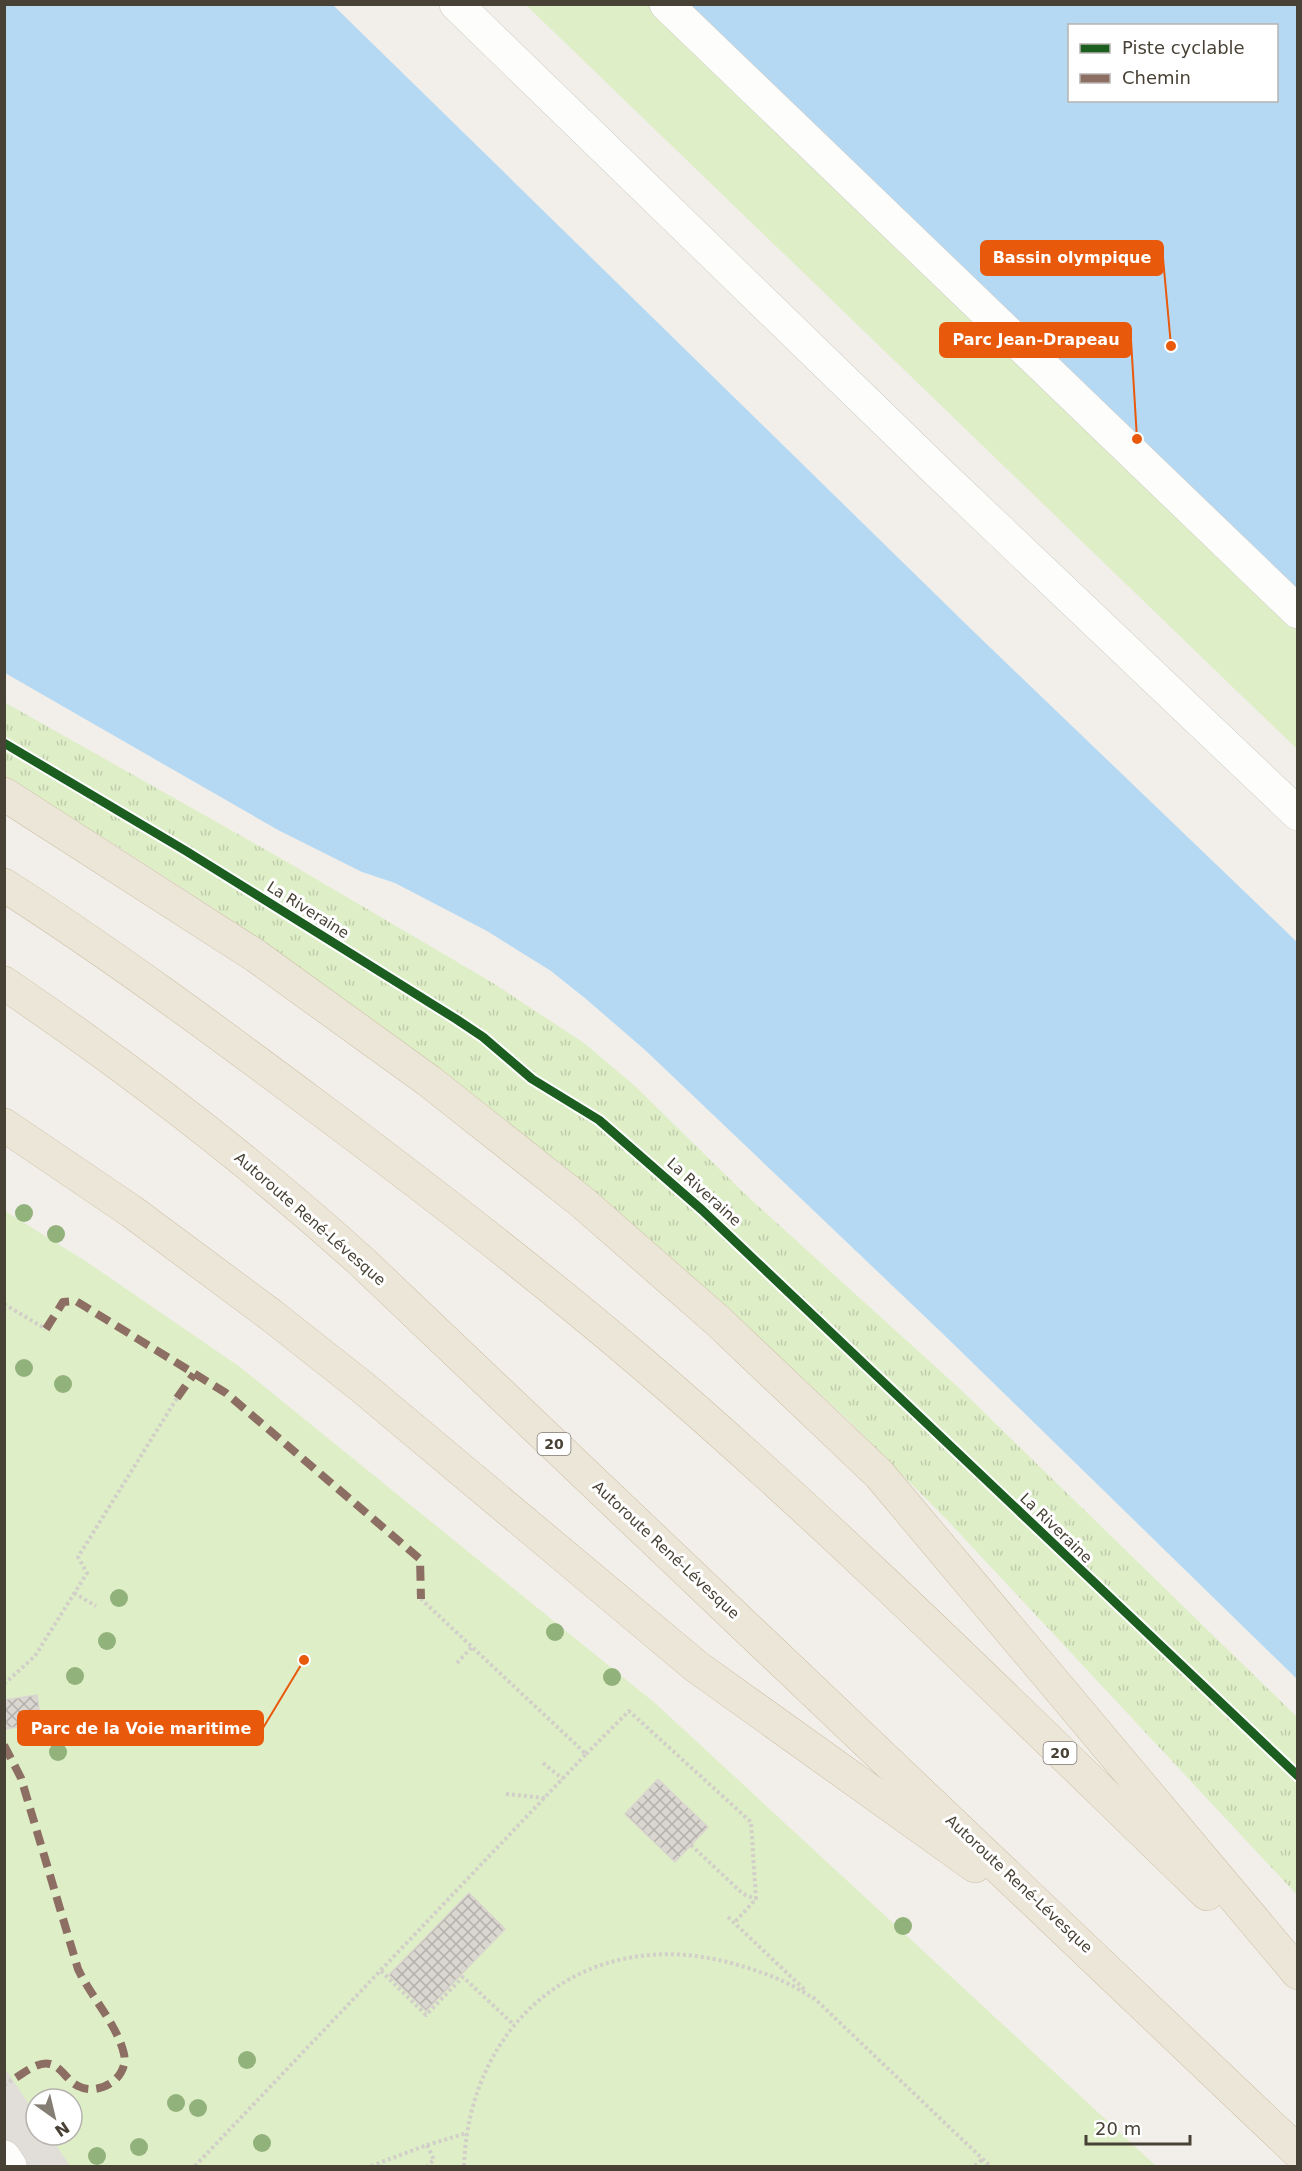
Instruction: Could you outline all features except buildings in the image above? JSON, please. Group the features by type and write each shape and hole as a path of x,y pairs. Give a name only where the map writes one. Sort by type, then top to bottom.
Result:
{"highway":[{"path":"4,794 256,956 429,1081 582,1202 718,1321 879,1474 1298,1973"},
{"name":"20","path":"4,885 140,976 264,1066 478,1230 643,1364 822,1526 1298,1982"},
{"name":"Autoroute René-Lévesque","path":"4,983 151,1088 309,1215 1076,1938 1298,2152"},
{"path":"4,1125 131,1211 271,1315 361,1386 697,1667 1076,1938"}],"lane":[{"path":"456,4 935,469 1298,814"},
{"path":"666,4 1298,612"},
{"path":"4,2157 10,2166"}],"path":[{"path":"4,1304 46,1329"},
{"path":"4,1684 35,1656 87,1572 78,1557 177,1398"},
{"path":"74,1593 96,1606"},
{"path":"421,1599 586,1754"},
{"path":"457,1663 472,1647"},
{"path":"195,2166 629,1711 751,1822 756,1899 734,1923"},
{"path":"543,1763 563,1779"},
{"path":"506,1794 545,1798"},
{"path":"691,1845 743,1894 756,1899"},
{"path":"729,1917 990,2166"},
{"path":"464,2166 467,2133 479,2084 497,2047 513,2024 545,1995 582,1974 623,1960 656,1954 705,1957 743,1966 789,1984 814,1999"},
{"path":"381,1971 426,2015 462,1976 513,2024"},
{"path":"4,2085 12,2080"},
{"path":"371,2166 467,2133"},
{"path":"427,2145 434,2160 427,2166"},
{"path":"975,2166 983,2159"}],"green space":[{"path":"526,5 1297,5 1297,749"},
{"path":"4,702 282,859 493,983 584,1043 636,1087 747,1196 959,1388 1297,1717 1297,1895 949,1522 850,1422 710,1292 438,1069 370,1018 241,926 5,777"},
{"path":"5,1211 87,1262 240,1367 655,1703 1156,2166 5,2166"}],"shaded area":[{"path":"4,2067 24,2097 24,2147 57,2147 70,2166 5,2166"}],"water":[{"path":"5,4 333,5 971,629 1297,942 1297,1679 941,1332 645,1050 551,971 487,931 395,883 362,872 278,830 5,673"},
{"path":"691,5 1297,5 1297,591"}],"marked path":[{"path":"46,1329 63,1302 76,1301 226,1393 420,1559 421,1599"},
{"path":"177,1398 194,1374"},
{"path":"4,1745 21,1778 78,1969 116,2032 124,2054 122,2071 117,2078 95,2089 78,2086 50,2064 35,2066 12,2080"}],"cycle path":[{"name":"La Riveraine","path":"4,743 186,851 456,1019 483,1037 532,1079 599,1120 702,1210 1298,1776"}],"place":[{"name":"Bassin olympique","path":"1171,346"},
{"name":"Parc Jean-Drapeau","path":"1137,439"},
{"name":"Parc de la Voie maritime","path":"304,1660"}]}
